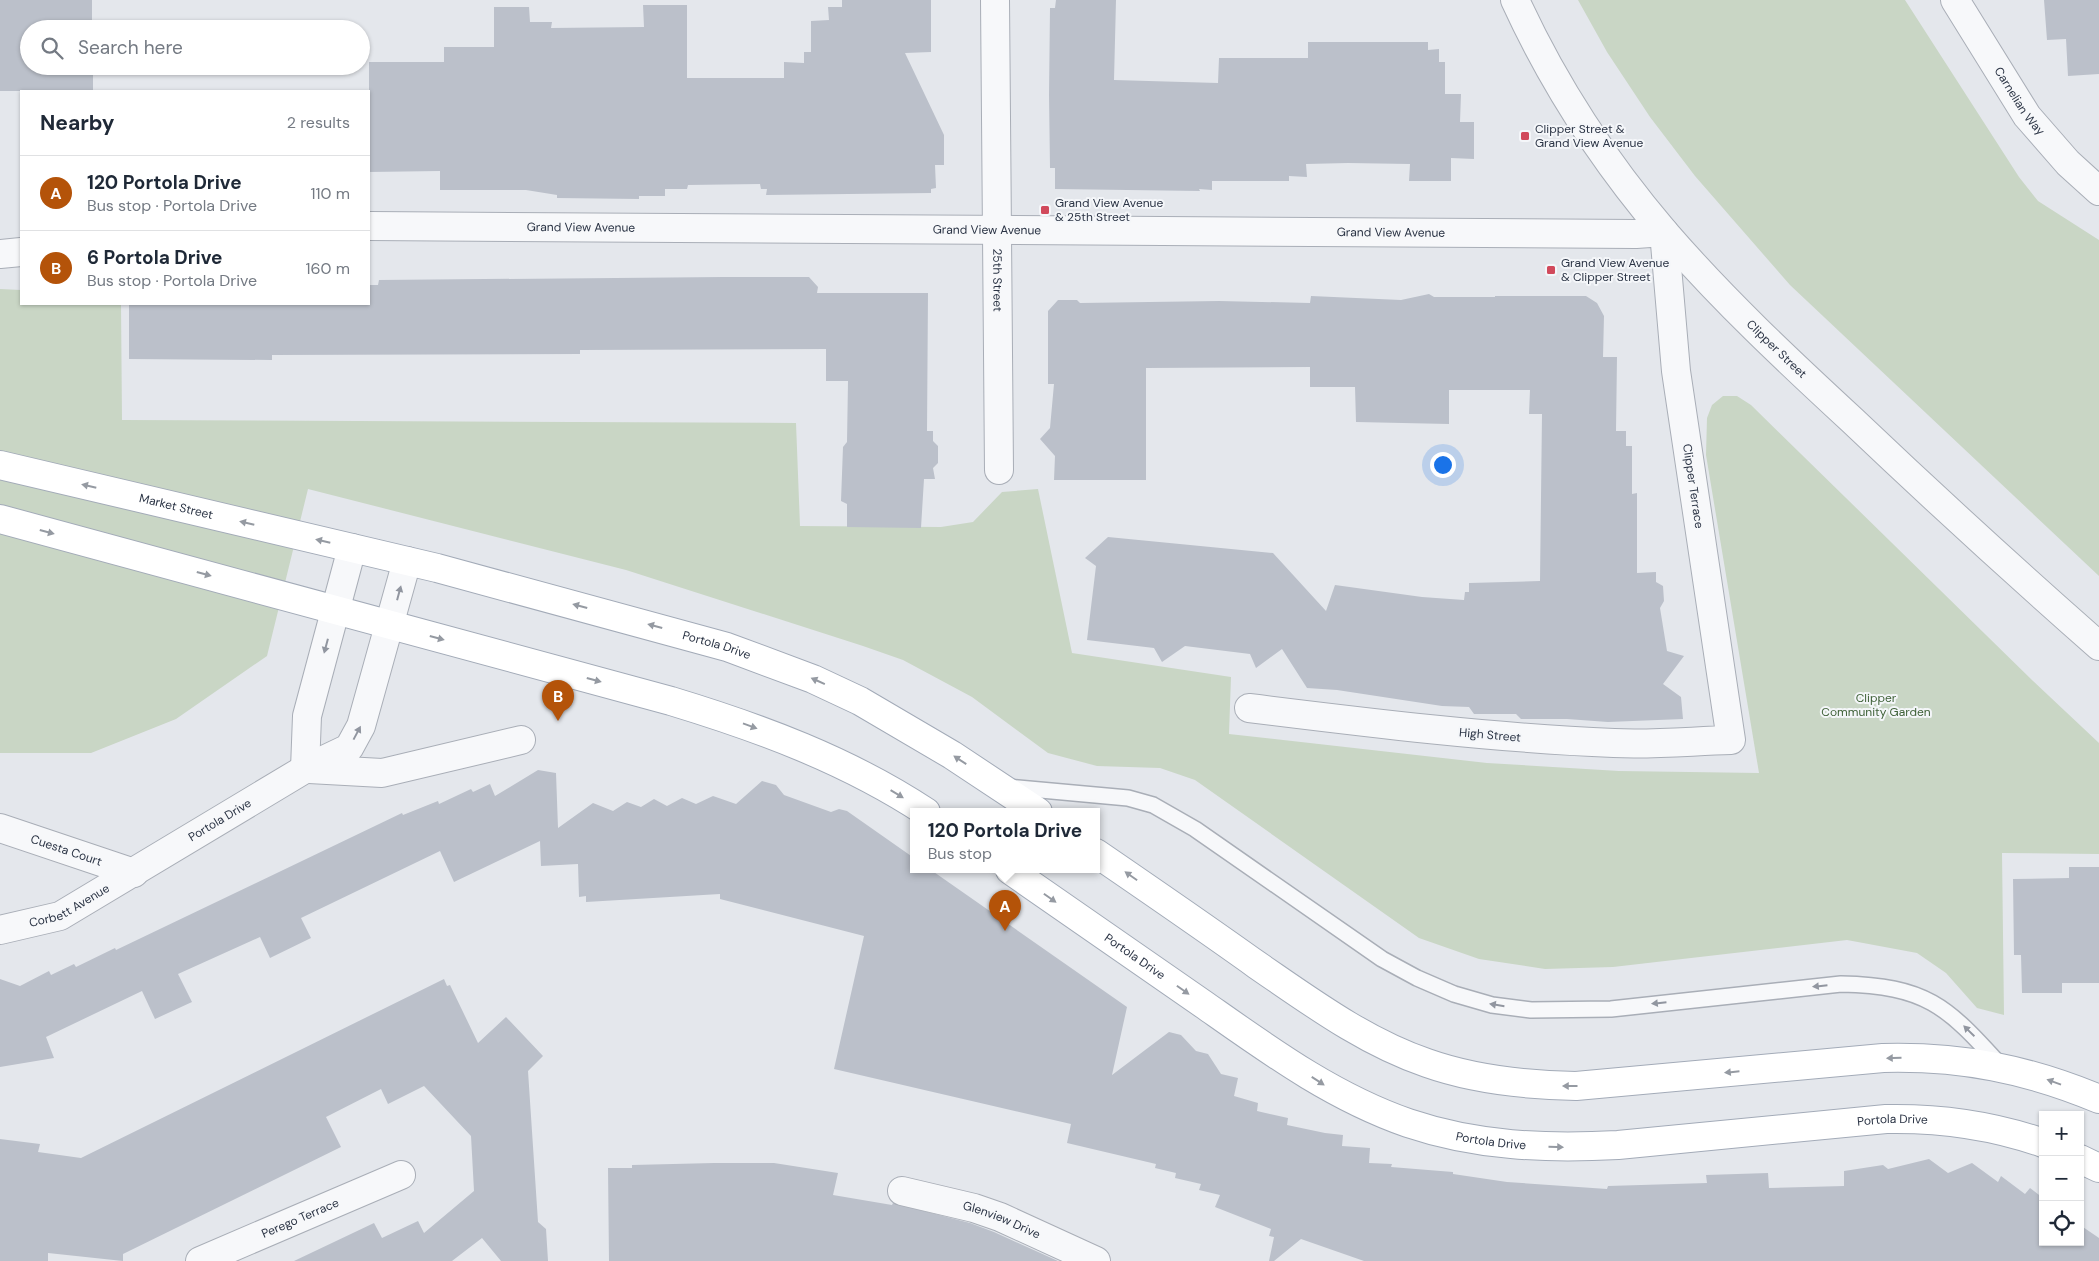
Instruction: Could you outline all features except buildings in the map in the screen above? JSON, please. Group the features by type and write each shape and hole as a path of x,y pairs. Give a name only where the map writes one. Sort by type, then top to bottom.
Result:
{"main road":[{"name":"Market Street","path":"0,465 352,548"},
{"path":"0,519 671,701 748,725 832,759 873,780 919,808"},
{"name":"Portola Drive","path":"352,548 408,561 688,636 768,662 860,700 903,724 1032,808"},
{"path":"1100,856 1293,990 1360,1033 1392,1050 1464,1074 1538,1085 1576,1086 1883,1058 1923,1057 2002,1067 2041,1078 2099,1100"},
{"name":"Portola Drive","path":"1014,873 1258,1042 1328,1088 1366,1107 1392,1117 1449,1134 1526,1146 1618,1146 1886,1119 1921,1118 1990,1127 2039,1142"},
{"path":"2084,1161 2099,1168"}],"street":[{"name":"25th Street","path":"996,0 999,470"},
{"name":"Clipper Street","path":"1515,0 1530,33 1573,105 1619,175 1664,232 1758,332 1986,547 2099,646"},
{"name":"Carnelian Way","path":"1955,0 2027,116 2068,163 2099,191"},
{"name":"Grand View Avenue","path":"370,226 1636,234 1664,232"},
{"name":"Clipper Terrace","path":"1664,232 1676,371 1731,740"},
{"path":"0,254 20,252"},
{"path":"352,548 307,716 305,769 382,773 520,740"},
{"name":"Portola Drive","path":"134,873 305,769 349,748 361,726 408,561"},
{"name":"High Street","path":"1249,708 1379,724 1523,738 1616,743 1731,740"},
{"name":"Cuesta Court","path":"0,828 134,873"},
{"name":"Corbett Avenue","path":"0,930 60,916 134,873"},
{"name":"Perego Terrace","path":"200,1261 401,1175"},
{"name":"Glenview Drive","path":"902,1191 974,1208 1000,1217 1096,1261"}],"lane":[{"name":"Portola Drive","path":"1001,786 1128,798 1153,805 1195,829 1382,959 1417,978 1454,994 1492,1005 1531,1010 1611,1008 1841,984 1872,985 1903,990 1930,1000 1954,1016 2002,1067"}],"green space":[{"path":"1578,0 1905,0 2019,177 2038,201 2099,240 2099,576 1790,285 1695,176 1650,117 1607,52"},
{"name":"Clipper Community Garden","path":"0,289 20,290 20,305 121,305 122,420 796,423 800,526 941,527 973,522 1002,492 1038,489 1072,653 1231,677 1229,734 1487,763 1619,771 1759,773 1706,455 1707,418 1712,405 1723,396 1737,396 1751,405 2099,743 2099,854 2002,853 2004,1015 1977,1008 1946,973 1917,953 1847,940 1613,967 1545,969 1479,959 1419,938 1195,780 1160,768 1097,766 1048,753 972,697 903,660 626,570 308,489 267,656 176,719 91,753 0,753"}],"place":[{"name":"Clipper Street & Grand View Avenue","path":"1525,136"},
{"name":"Grand View Avenue & 25th Street","path":"1045,210"},
{"name":"Grand View Avenue & Clipper Street","path":"1551,270"},
{"name":"6 Portola Drive","path":"558,721"},
{"name":"120 Portola Drive","path":"1005,931"}]}
